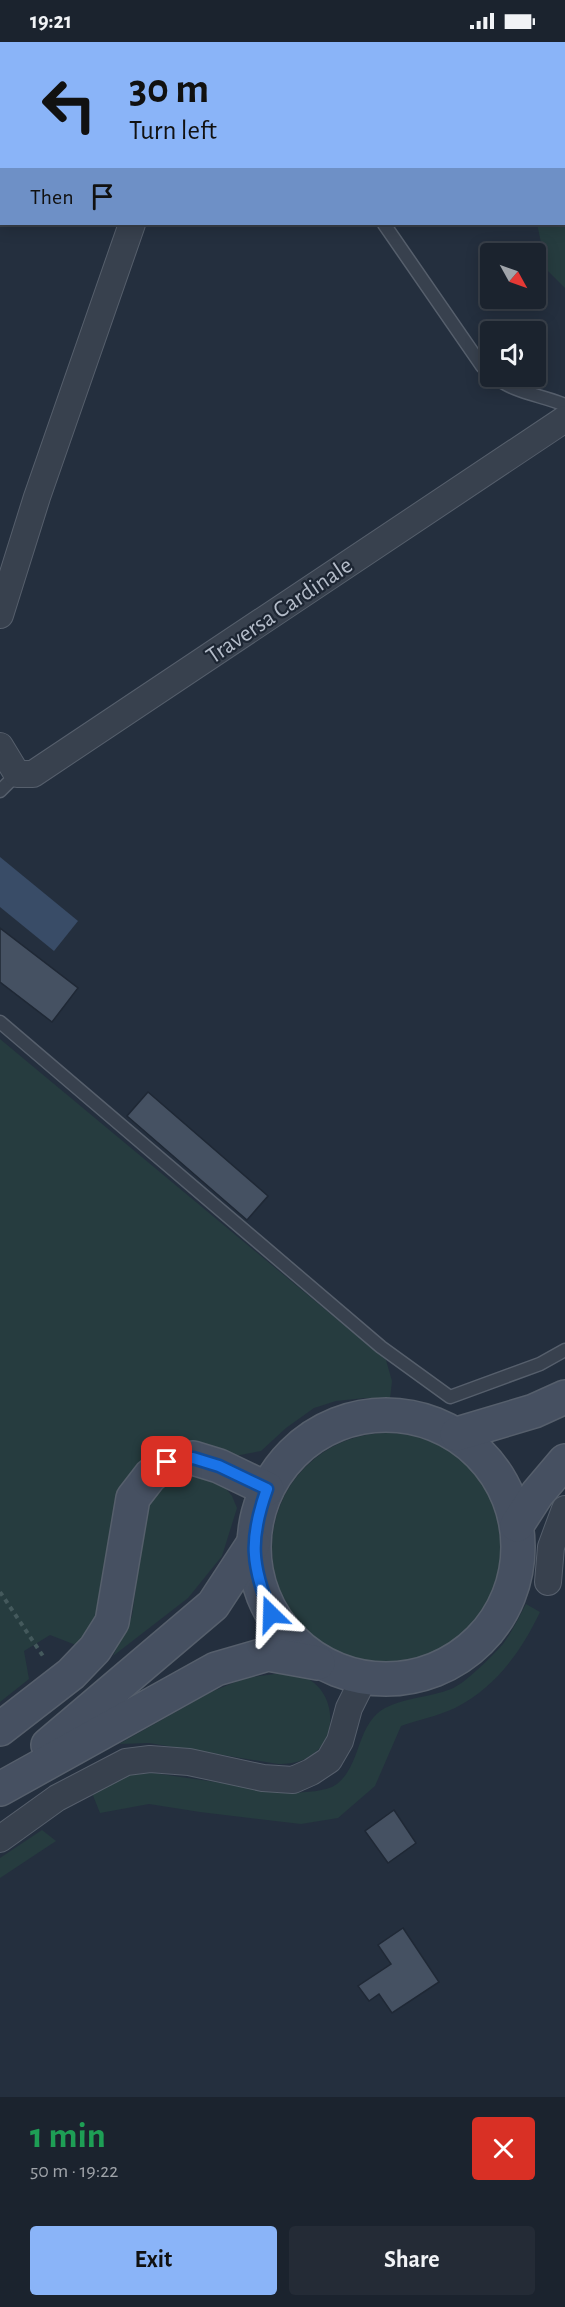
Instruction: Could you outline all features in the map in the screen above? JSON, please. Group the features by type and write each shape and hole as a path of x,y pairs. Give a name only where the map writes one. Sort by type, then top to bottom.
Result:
{"main road":[{"path":"457,1434 534,1411 565,1397"},
{"path":"0,1787 216,1669 268,1654 322,1664 364,1678 405,1678 446,1666 480,1641 504,1607 518,1567 517,1525 497,1473 457,1434 416,1417 372,1414 329,1427 292,1453 267,1489 257,1516 253,1544 257,1580 271,1614 293,1642 322,1664"},
{"path":"0,1729 60,1682 95,1649 112,1622 133,1498 150,1476 167,1462 193,1458 219,1466 267,1489"},
{"path":"517,1525 537,1494 565,1461"},
{"path":"0,1787 213,1605 253,1544"}],"street":[{"path":"0,615 37,497 132,225"},
{"name":"Traversa Cardinale","path":"0,746 9,782 33,774 565,419"},
{"path":"548,1582 551,1547 565,1509"},
{"path":"0,1839 57,1798 126,1762 150,1759 189,1762 263,1778 293,1780 311,1772 328,1760 340,1741 349,1708 364,1678"}],"lane":[{"path":"385,225 480,363"},
{"path":"513,387 565,405"},
{"path":"0,1022 381,1347 450,1397 540,1364 565,1350"}],"path":[{"path":"0,1592 60,1682"}],"green space":[{"path":"537,225 565,225 565,288 547,270 546,243 541,243"},
{"path":"0,1039 386,1360 392,1381 390,1399 365,1398 336,1401 314,1408 286,1428 261,1451 235,1456 194,1442 170,1442 151,1453 132,1471 119,1495 102,1610 81,1647 50,1635 24,1651 29,1679 0,1702"},
{"path":"387,1433 409,1435 431,1442 451,1452 476,1475 483,1484 497,1515 502,1548 500,1570 493,1592 483,1612 460,1637 451,1644 420,1658 387,1663 365,1661 343,1654 323,1644 298,1621 291,1612 277,1581 272,1548 274,1526 281,1504 291,1484 314,1459 323,1452 354,1438"},
{"path":"189,1474 206,1477 222,1484 232,1496 237,1508 222,1556 188,1598 113,1656 132,1616 147,1506 160,1487 174,1477"},
{"path":"526,1604 540,1612 524,1641 505,1668 482,1690 455,1708 401,1726 375,1786 338,1818 301,1824 149,1804 100,1813 92,1793 127,1774 153,1773 292,1793 332,1787 345,1776 369,1724 376,1715 392,1705 443,1692 464,1681 503,1644"},
{"path":"296,1674 312,1681 321,1690 327,1702 330,1715 325,1740 317,1751 305,1759 278,1764 149,1743 119,1744 211,1692 245,1678"},
{"path":"42,1830 56,1841 0,1878 0,1858"}],"water":[{"path":"0,857 78,921 54,951 0,907"}],"building":[{"path":"0,928 78,988 52,1022 0,982"},
{"path":"148,1092 268,1196 247,1220 127,1116"},
{"path":"394,1810 416,1843 388,1863 365,1831"},
{"path":"403,1928 439,1982 392,2013 379,1994 369,2001 358,1986 391,1964 378,1945"}],"route":[{"path":"167,1462 193,1458 219,1466 267,1489 257,1516 253,1544 257,1580 271,1614"}]}
